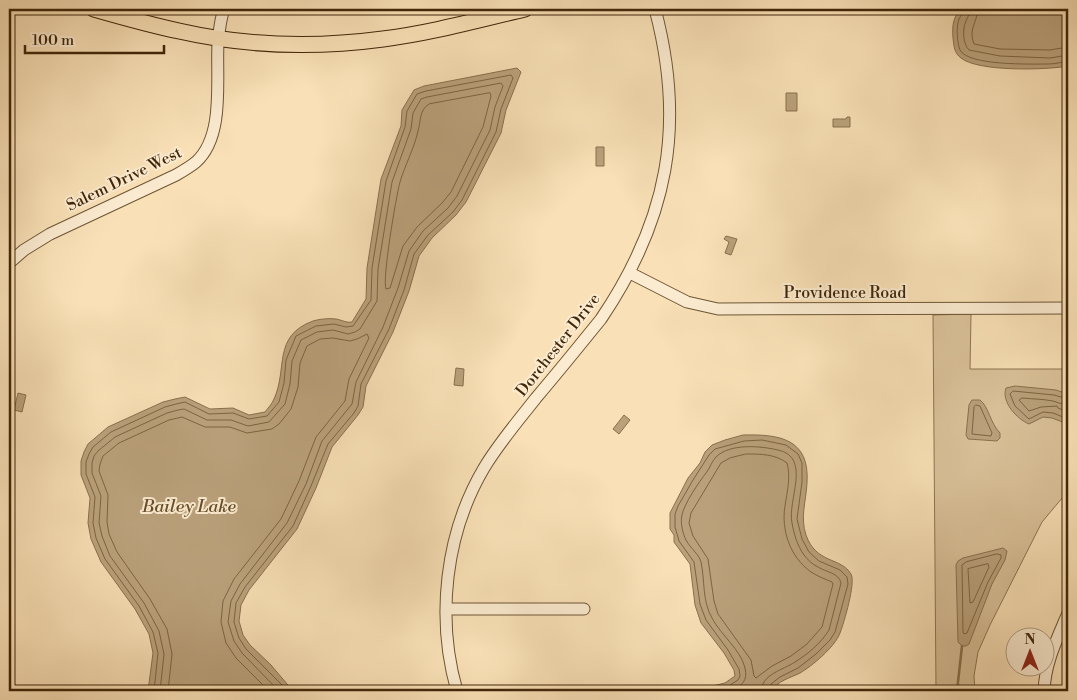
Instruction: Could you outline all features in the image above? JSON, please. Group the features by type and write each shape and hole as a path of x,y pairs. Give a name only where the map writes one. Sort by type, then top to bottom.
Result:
{"main road":[{"path":"94,9 172,30 219,38 281,43 364,41 420,33 525,9"}],"street":[{"name":"Salem Drive West","path":"9,263 37,241 176,175 197,161 211,138 216,120 219,38 224,9"},
{"name":"Dorchester Drive","path":"458,691 449,655 447,610 448,578 460,521 476,483 506,436 601,319 630,272 654,218 668,156 670,89 662,36 655,9"},
{"name":"Providence Road","path":"630,272 687,302 730,310 1068,308"},
{"path":"447,610 584,608"},
{"path":"1044,691 1050,657 1068,613"}],"shaded area":[{"path":"971,314 970,369 1068,369 1068,491 1042,522 990,625 978,652 974,676 975,691 936,691 933,315"}],"water":[{"path":"961,9 1068,9 1068,66 1013,69 970,63 957,54 953,38 954,22"},
{"name":"Bailey Lake","path":"517,68 521,72 506,110 501,133 466,202 456,215 432,238 419,256 409,291 393,332 366,386 363,407 332,447 297,529 249,590 241,605 239,621 243,635 293,691 148,691 153,653 149,634 135,609 101,562 91,539 88,523 90,498 81,475 81,461 88,444 108,427 163,402 185,397 210,409 233,408 249,415 265,412 273,401 278,388 283,354 286,344 292,335 300,327 315,320 338,319 352,322 366,299 367,268 381,179 401,126 402,110 414,90 424,86"},
{"path":"786,93 797,93 797,111 786,111"},
{"path":"850,117 850,127 833,127 833,119 846,119"},
{"path":"596,147 604,147 604,166 596,166"},
{"path":"726,236 737,239 731,255 725,253 729,242 724,239"},
{"path":"456,368 464,369 463,386 454,385"},
{"path":"1015,386 1056,390 1068,394 1068,424 1043,417 1029,424 1024,422 1011,409 1006,399 1006,388"},
{"path":"18,393 26,395 22,412 14,410"},
{"path":"972,400 980,400 986,407 1000,433 1000,438 997,441 968,439 966,435 969,405"},
{"path":"624,415 630,420 619,434 613,429"},
{"path":"743,435 780,438 798,448 807,468 803,516 806,535 816,551 841,565 851,574 851,594 842,628 833,644 811,666 780,682 772,691 692,691 725,683 735,676 734,670 724,653 701,623 695,605 690,564 674,542 674,535 670,529 670,513 688,478 700,463 705,452 712,445"},
{"path":"1003,548 1007,551 1005,560 992,584 969,644 962,646 958,642 956,565 963,558"}],"waterway":[{"path":"957,691 962,646"}]}
